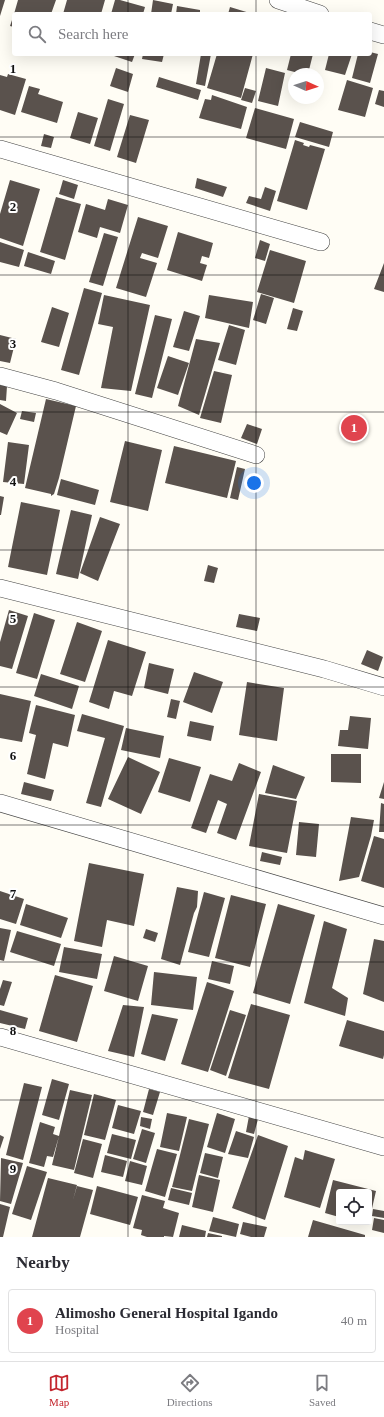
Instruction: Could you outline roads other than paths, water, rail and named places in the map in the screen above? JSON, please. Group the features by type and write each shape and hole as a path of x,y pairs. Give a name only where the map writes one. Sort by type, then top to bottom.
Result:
{"street":[{"path":"278,0 314,12"},
{"path":"372,32 384,36"},
{"path":"0,149 321,242"},
{"path":"0,376 56,391 256,454"},
{"path":"0,588 317,667 384,687"},
{"path":"0,802 384,916"},
{"path":"0,1037 384,1147"}],"place":[{"name":"Alimosho General Hospital Igando","path":"354,428"}]}
